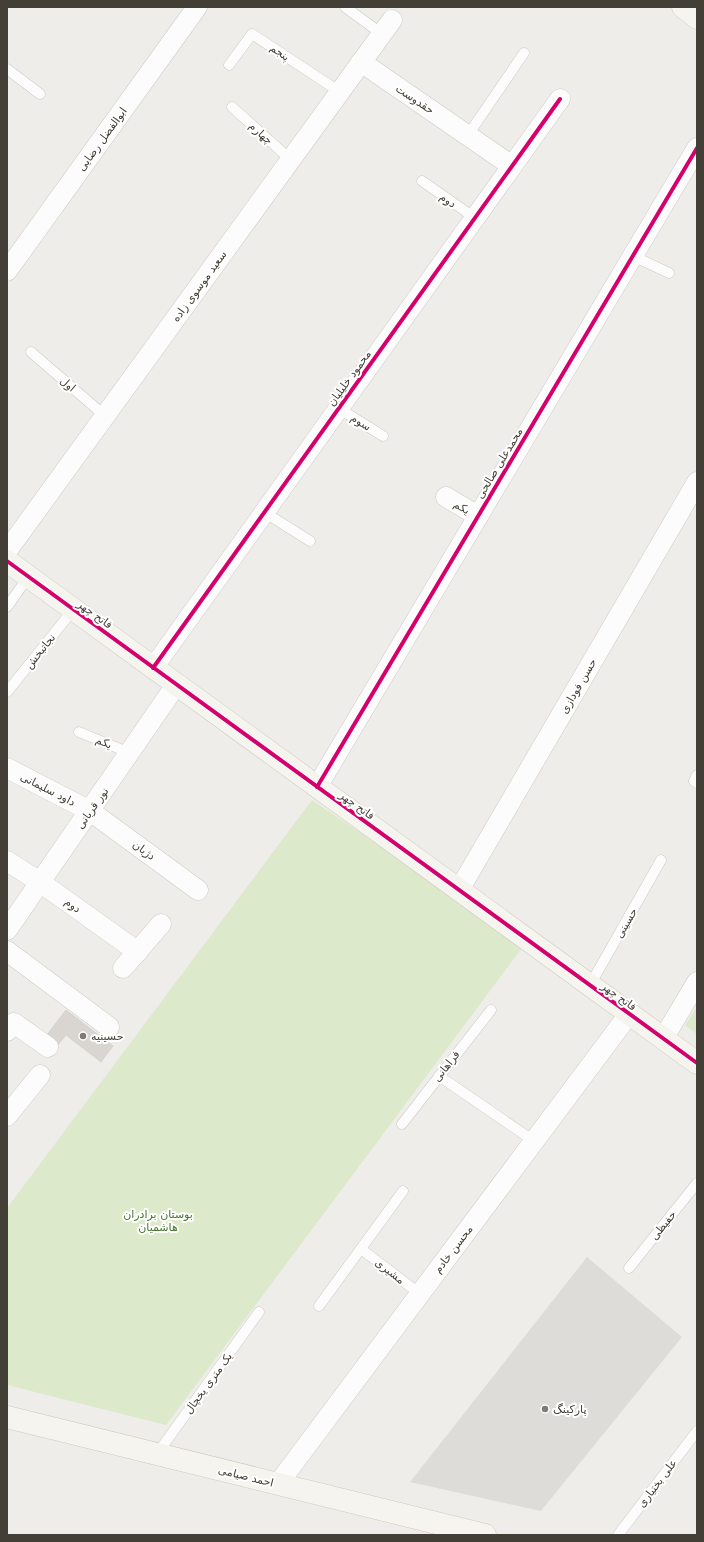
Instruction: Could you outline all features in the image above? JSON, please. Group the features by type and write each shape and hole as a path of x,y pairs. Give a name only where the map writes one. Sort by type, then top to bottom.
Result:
{"street":[{"name":"ابوالفضل رضایی","path":"7,271 197,7"},
{"path":"682,7 697,18"},
{"name":"سعید موسوی زاده","path":"7,551 387,27"},
{"name":"حقدوست","path":"361,62 512,166"},
{"name":"محمود خلیلیان","path":"153,668 560,99"},
{"name":"محمدعلی صالحی","path":"317,787 697,148"},
{"name":"حسن فودازی","path":"459,890 697,482"},
{"name":"یکم","path":"446,498 478,516"},
{"name":"فاتح چهر","path":"7,561 697,1063"},
{"name":"نور قربانی","path":"7,930 176,684"},
{"name":"داود سلیمانی","path":"7,768 90,811"},
{"name":"دژبان","path":"90,811 198,890"},
{"name":"دوم","path":"7,861 40,882 138,952"},
{"path":"124,968 161,924"},
{"path":"7,951 109,1027"},
{"path":"663,1039 697,982"},
{"name":"محسن خادم","path":"278,1484 629,1014"},
{"path":"7,1031 14,1023 48,1047"},
{"path":"7,1116 40,1075"},
{"name":"احمد صیامی","path":"7,1417 485,1535"}],"lane":[{"path":"345,7 387,27"},
{"name":"پنجم","path":"229,65 252,34 340,92"},
{"path":"468,136 524,53"},
{"path":"7,69 40,94"},
{"name":"چهارم","path":"232,107 291,160"},
{"name":"دوم","path":"422,181 475,218"},
{"path":"633,256 669,273"},
{"name":"اول","path":"31,352 105,416"},
{"name":"سوم","path":"338,408 384,436"},
{"path":"264,512 310,541"},
{"path":"7,607 28,577"},
{"name":"نجاتبخش","path":"7,692 73,610"},
{"name":"یکم","path":"78,732 130,753"},
{"path":"697,775 694,781 697,783"},
{"name":"حسینی","path":"590,986 661,860"},
{"name":"فراهانی","path":"402,1124 491,1010"},
{"path":"439,1076 534,1141"},
{"name":"حفیظی","path":"629,1268 697,1183"},
{"path":"320,1306 403,1191"},
{"name":"مشیری","path":"361,1249 420,1294"},
{"name":"یک متری یخچال","path":"157,1454 259,1312"},
{"name":"علی بختیاری","path":"618,1535 697,1431"}],"green space":[{"name":"بوستان برادران هاشمیان","path":"312,800 525,944 166,1425 7,1385 7,1208"},
{"path":"697,1007 697,1034 685,1025"}],"shaded area":[{"name":"پارکینگ","path":"587,1257 682,1337 541,1511 410,1482"}],"building":[{"name":"حسینیه","path":"66,1010 113,1046 101,1062 66,1035 58,1045 46,1036"}],"cycle path":[{"path":"153,668 560,99"},
{"path":"317,787 697,148"},
{"path":"7,561 697,1063"}],"place":[{"name":"حسینیه","path":"83,1036"},
{"name":"پارکینگ","path":"545,1409"}]}
